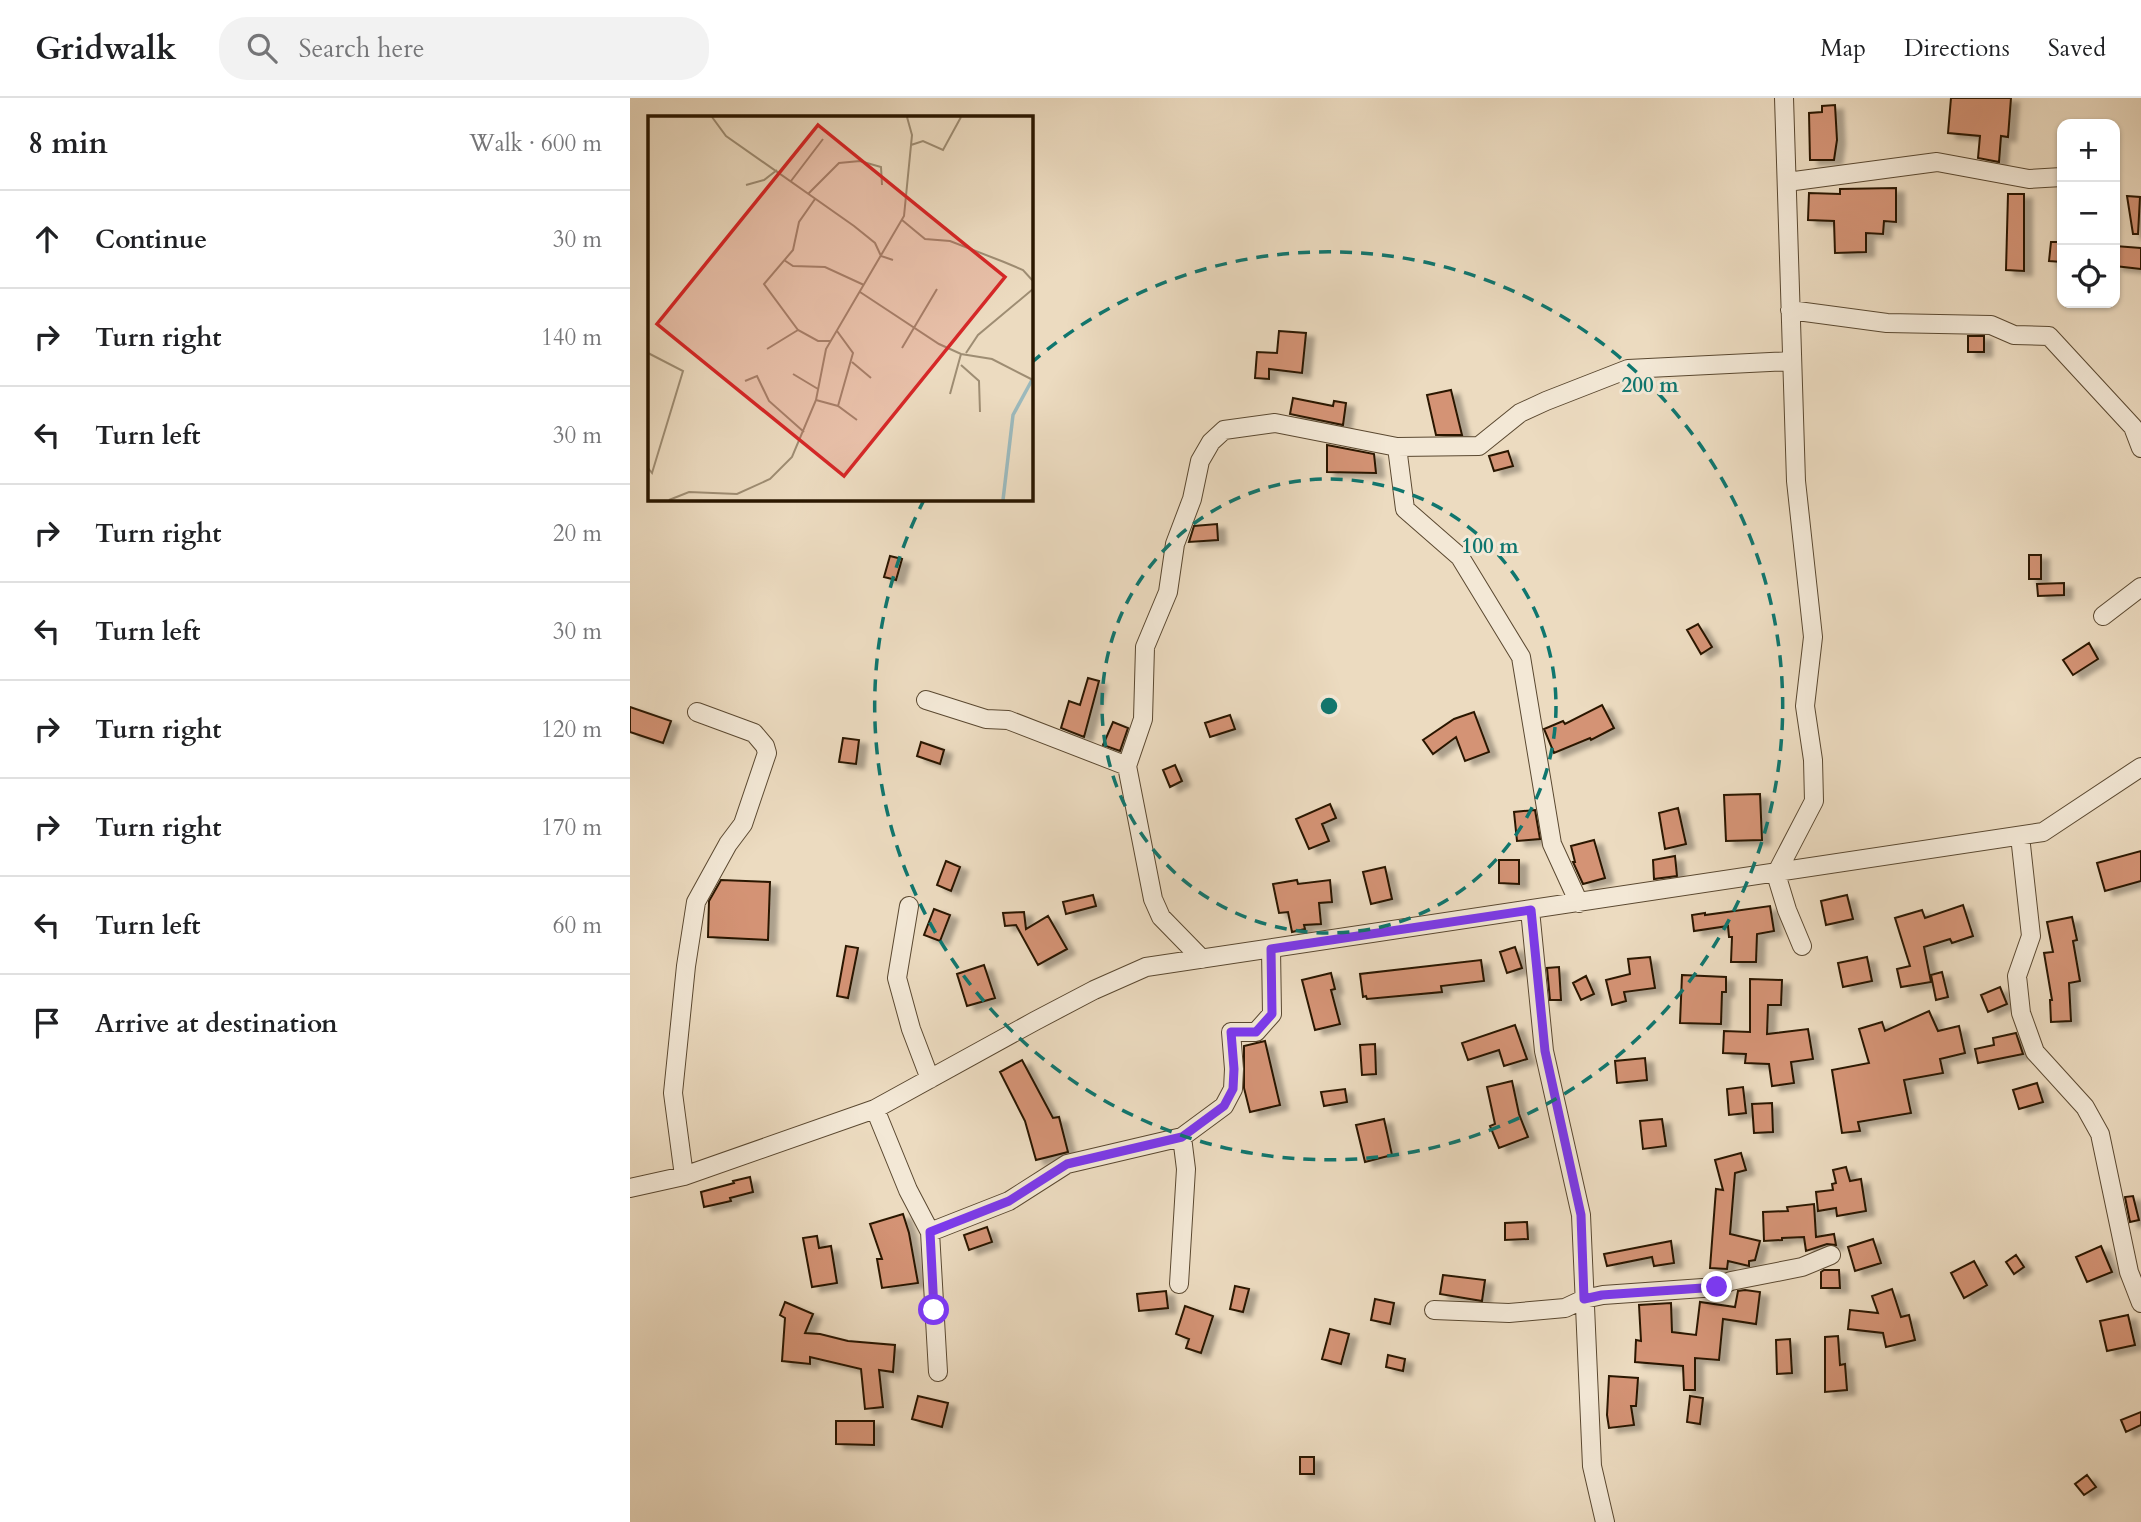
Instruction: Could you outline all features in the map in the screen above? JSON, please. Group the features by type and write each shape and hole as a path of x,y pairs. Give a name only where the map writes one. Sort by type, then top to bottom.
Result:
{"street":[{"path":"1784,98 1796,481 1813,637 1805,706 1813,760 1814,802 1776,874 1802,946"},
{"path":"1787,182 1937,162 2029,179 2057,177"},
{"path":"1790,310 1887,323 1991,324 2014,334 2049,336 2133,427 2141,448"},
{"path":"1202,959 1161,917 1153,899 1128,765 1143,719 1145,647 1168,592 1175,544 1192,499 1200,461 1211,442 1224,430 1275,423 1397,447 1479,446 1520,413 1628,369 1792,361"},
{"path":"1397,447 1405,509 1460,557 1521,657 1552,844 1579,903"},
{"path":"2103,616 2141,587"},
{"path":"926,700 986,719 1008,720 1128,765"},
{"path":"684,1176 674,1093 686,966 696,902 728,844 743,824 767,753 765,746 754,733 697,712"},
{"path":"630,1188 684,1176 875,1109 1094,990 1146,967 2043,832 2141,767"},
{"path":"2020,836 2031,936 2017,976 2021,1013 2035,1052 2085,1107 2100,1134 2129,1272 2141,1303"},
{"path":"909,906 897,978 911,1029 930,1079"},
{"path":"1531,910 1545,1051 1581,1215 1592,1466 1605,1522"},
{"path":"930,1232 1009,1201 1067,1164 1182,1137 1224,1106 1233,1089 1231,1032 1256,1032 1272,1014 1271,949"},
{"path":"875,1109 908,1190 930,1232 938,1372"},
{"path":"1179,1284 1186,1169 1182,1137"},
{"path":"1434,1310 1509,1313 1565,1308 1584,1299 1602,1295 1717,1287 1731,1281 1802,1267 1831,1255"}],"building":[{"path":"1951,98 2011,98 2008,137 2001,136 1999,162 1978,158 1980,136 1948,133"},
{"path":"1835,105 1837,140 1834,160 1810,160 1809,113 1822,112 1822,106"},
{"path":"1896,188 1896,222 1884,221 1883,234 1866,233 1866,252 1835,253 1834,221 1808,220 1809,193 1840,194 1840,189"},
{"path":"2008,194 2024,194 2024,271 2006,270"},
{"path":"2127,196 2140,197 2138,234 2133,234"},
{"path":"2051,242 2057,242 2057,262 2049,261"},
{"path":"2120,246 2141,248 2141,269 2120,267"},
{"path":"1279,331 1306,333 1302,373 1269,369 1269,379 1255,378 1257,352 1277,353"},
{"path":"1968,336 1984,336 1984,352 1968,352"},
{"path":"1451,390 1462,435 1436,435 1427,395"},
{"path":"1293,398 1333,406 1334,401 1346,403 1343,425 1290,414"},
{"path":"1327,445 1374,454 1376,473 1327,472"},
{"path":"1508,451 1513,466 1494,471 1489,456"},
{"path":"1217,524 1218,540 1189,542 1194,526"},
{"path":"2029,555 2041,555 2041,579 2029,579"},
{"path":"890,556 902,559 896,580 884,577"},
{"path":"2064,583 2064,595 2038,596 2037,584"},
{"path":"1698,624 1712,647 1701,654 1687,630"},
{"path":"2089,643 2098,659 2073,675 2063,660"},
{"path":"1088,678 1099,681 1084,737 1061,728 1069,701 1080,705"},
{"path":"1602,705 1614,728 1591,740 1590,738 1554,753 1544,729 1563,721 1565,724"},
{"path":"630,707 671,721 663,743 630,732"},
{"path":"1474,712 1489,752 1465,761 1456,737 1433,754 1423,740 1454,719"},
{"path":"1230,715 1235,729 1210,737 1205,723"},
{"path":"1113,722 1128,728 1120,751 1103,745"},
{"path":"843,738 859,740 856,764 839,762"},
{"path":"921,742 944,750 940,764 917,756"},
{"path":"1175,765 1182,781 1170,787 1163,770"},
{"path":"1760,794 1762,840 1726,841 1724,795"},
{"path":"1330,804 1336,818 1322,824 1329,841 1309,849 1296,819"},
{"path":"1678,808 1686,844 1665,849 1659,813"},
{"path":"1535,810 1540,839 1517,841 1514,812"},
{"path":"1594,840 1605,878 1583,884 1573,862 1571,846"},
{"path":"2141,851 2141,881 2105,891 2097,863"},
{"path":"1675,856 1677,876 1654,879 1653,860"},
{"path":"1499,860 1519,860 1519,884 1499,883"},
{"path":"946,861 960,867 951,891 937,885"},
{"path":"1385,867 1392,899 1371,904 1363,872"},
{"path":"721,880 770,882 768,940 708,937 709,901"},
{"path":"1297,880 1298,884 1330,880 1332,902 1319,903 1321,924 1304,925 1305,929 1292,932 1288,912 1279,913 1273,884"},
{"path":"1093,895 1096,906 1066,914 1063,902"},
{"path":"1847,895 1853,919 1826,925 1821,901"},
{"path":"1963,905 1973,936 1952,943 1950,939 1924,947 1931,982 1901,987 1897,969 1910,966 1895,918 1922,910 1925,918"},
{"path":"1770,906 1774,931 1757,934 1756,962 1731,962 1732,937 1729,937 1728,926 1694,931 1692,915"},
{"path":"934,909 950,915 940,941 924,935"},
{"path":"1024,912 1026,929 1048,916 1067,949 1038,965 1016,925 1005,926 1003,913"},
{"path":"2072,917 2077,940 2073,941 2080,981 2069,983 2071,1021 2051,1022 2052,1000 2044,953 2053,952 2047,922"},
{"path":"846,946 858,948 848,998 837,996"},
{"path":"1515,947 1522,968 1507,973 1500,952"},
{"path":"1650,957 1655,988 1624,992 1626,1001 1612,1005 1606,980 1630,974 1628,959"},
{"path":"1867,957 1872,981 1843,987 1838,963"},
{"path":"1481,960 1484,981 1441,986 1442,992 1367,999 1366,996 1363,997 1360,974"},
{"path":"984,965 995,998 967,1006 957,974"},
{"path":"1559,967 1561,1000 1550,1000 1547,968"},
{"path":"1942,972 1948,997 1936,1000 1931,975"},
{"path":"1331,973 1335,989 1331,990 1340,1024 1315,1030 1302,980"},
{"path":"1682,975 1726,977 1726,992 1722,992 1721,1024 1680,1023"},
{"path":"1586,976 1594,994 1581,1000 1573,983"},
{"path":"1750,979 1782,980 1781,1005 1768,1005 1767,1034 1808,1029 1813,1059 1791,1062 1794,1083 1772,1086 1769,1064 1745,1063 1746,1054 1723,1053 1724,1031 1750,1032"},
{"path":"2000,987 2007,1004 1988,1012 1981,995"},
{"path":"1929,1011 1938,1031 1959,1026 1965,1053 1940,1059 1943,1073 1904,1080 1911,1113 1858,1122 1860,1131 1842,1133 1832,1070 1869,1063 1859,1029 1882,1022 1885,1031"},
{"path":"1515,1025 1527,1059 1504,1066 1499,1050 1468,1060 1462,1043"},
{"path":"2016,1033 2023,1054 1978,1063 1975,1049 1994,1045 1993,1038"},
{"path":"1265,1041 1280,1105 1250,1112 1244,1088 1244,1046"},
{"path":"1375,1044 1376,1074 1362,1075 1360,1045"},
{"path":"1645,1058 1647,1080 1617,1083 1615,1061"},
{"path":"1022,1060 1053,1118 1059,1117 1068,1152 1036,1160 1025,1121 1000,1072"},
{"path":"1512,1081 1519,1114 1528,1137 1499,1148 1490,1126 1495,1124 1487,1087"},
{"path":"2037,1083 2043,1102 2019,1109 2013,1090"},
{"path":"1743,1087 1746,1113 1729,1115 1727,1089"},
{"path":"1345,1089 1347,1102 1324,1106 1321,1092"},
{"path":"1772,1103 1773,1132 1754,1133 1752,1104"},
{"path":"1384,1119 1392,1155 1365,1162 1356,1125"},
{"path":"1662,1119 1666,1146 1643,1149 1640,1121"},
{"path":"1741,1153 1746,1170 1735,1173 1730,1234 1760,1241 1755,1260 1749,1261 1749,1266 1728,1261 1727,1269 1710,1268 1716,1189 1723,1190 1715,1160"},
{"path":"1846,1167 1850,1181 1861,1179 1866,1211 1837,1216 1836,1208 1818,1211 1816,1192 1833,1190 1832,1184 1836,1183 1833,1170"},
{"path":"750,1177 753,1192 730,1198 731,1201 704,1207 701,1192"},
{"path":"2133,1196 2139,1220 2130,1222 2125,1197"},
{"path":"1814,1204 1816,1237 1834,1234 1836,1245 1827,1244 1806,1251 1804,1237 1764,1241 1763,1212 1788,1211 1787,1207"},
{"path":"903,1214 918,1283 882,1288 877,1259 882,1259 870,1224"},
{"path":"1527,1222 1528,1239 1505,1240 1505,1223"},
{"path":"987,1227 992,1242 969,1250 964,1235"},
{"path":"817,1236 819,1248 831,1246 837,1283 812,1287 803,1238"},
{"path":"1873,1239 1881,1263 1855,1271 1848,1247"},
{"path":"1671,1241 1674,1263 1654,1266 1652,1257 1607,1266 1604,1254"},
{"path":"2101,1246 2112,1272 2087,1282 2076,1257"},
{"path":"2016,1255 2024,1267 2014,1274 2006,1262"},
{"path":"1974,1261 1987,1285 1964,1298 1951,1273"},
{"path":"1839,1270 1840,1288 1821,1288 1821,1272"},
{"path":"1443,1275 1485,1280 1482,1301 1440,1294"},
{"path":"1235,1286 1249,1289 1243,1312 1230,1309"},
{"path":"1892,1289 1901,1317 1909,1315 1915,1340 1886,1347 1883,1333 1848,1329 1850,1310 1878,1313 1872,1296"},
{"path":"1166,1291 1168,1308 1139,1311 1137,1294"},
{"path":"1738,1291 1760,1292 1756,1324 1723,1319 1719,1360 1695,1358 1695,1390 1684,1390 1683,1366 1635,1362 1636,1340 1641,1341 1639,1305 1671,1303 1672,1332 1696,1335 1700,1302 1735,1307"},
{"path":"1375,1299 1394,1303 1390,1324 1371,1320"},
{"path":"785,1302 813,1314 805,1333 848,1341 895,1345 893,1372 879,1370 883,1407 865,1409 861,1369 810,1357 810,1364 782,1361 785,1318 780,1315"},
{"path":"1185,1306 1213,1316 1201,1353 1186,1348 1189,1339 1176,1334"},
{"path":"2128,1315 2135,1345 2107,1351 2100,1321"},
{"path":"1330,1329 1349,1334 1341,1364 1322,1359"},
{"path":"1838,1336 1840,1365 1845,1364 1847,1390 1825,1392 1825,1337"},
{"path":"1790,1339 1792,1373 1777,1374 1776,1340"},
{"path":"1388,1355 1405,1359 1403,1371 1386,1367"},
{"path":"1609,1376 1638,1378 1636,1406 1631,1406 1634,1425 1609,1428"},
{"path":"918,1396 948,1403 942,1427 912,1419"},
{"path":"1690,1396 1703,1398 1700,1424 1687,1422"},
{"path":"2141,1412 2141,1425 2126,1432 2121,1420"},
{"path":"836,1421 874,1421 874,1445 836,1444"},
{"path":"1300,1457 1314,1457 1314,1474 1300,1474"},
{"path":"2087,1475 2096,1487 2084,1495 2075,1484"}],"route":[{"path":"934,1310 930,1232 1009,1201 1067,1164 1182,1137 1224,1106 1233,1089 1231,1032 1256,1032 1272,1014 1271,949 1531,910 1545,1051 1581,1215 1584,1299 1602,1295 1717,1287"}]}
